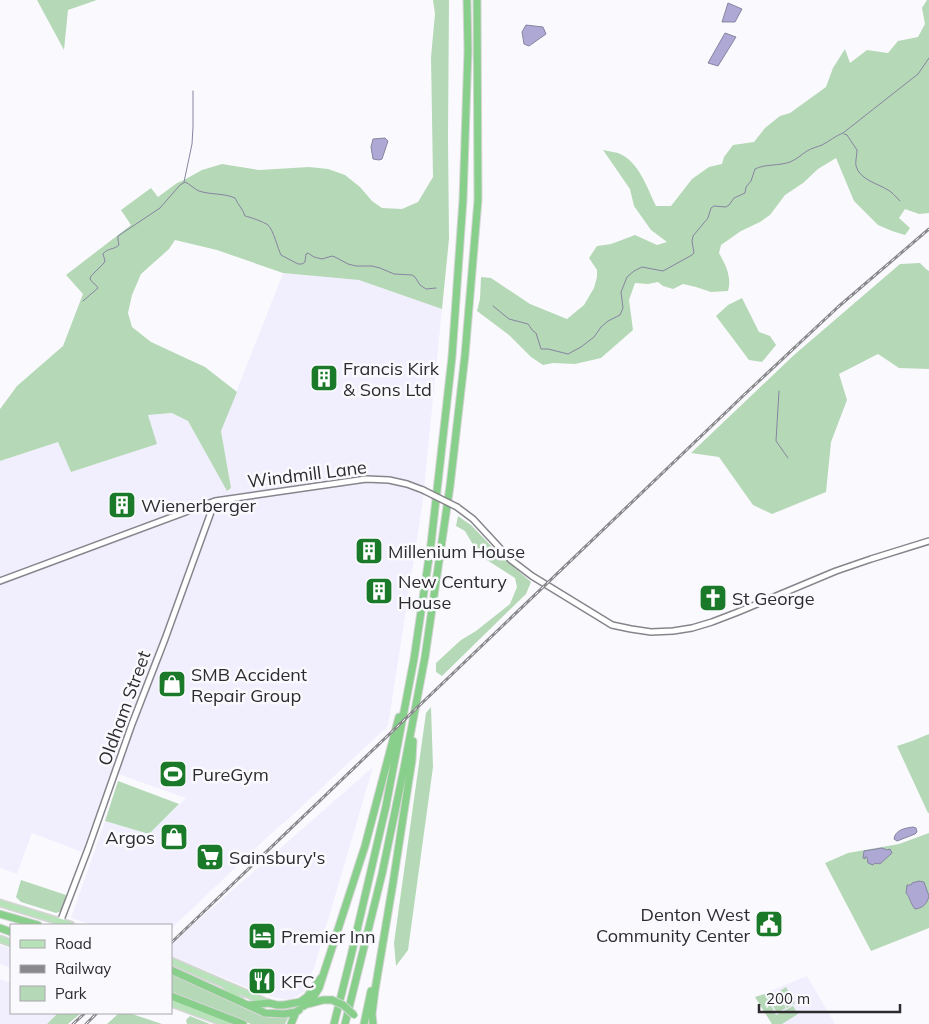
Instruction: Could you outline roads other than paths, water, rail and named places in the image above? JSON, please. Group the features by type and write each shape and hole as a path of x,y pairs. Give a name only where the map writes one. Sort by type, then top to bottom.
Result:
{"highway":[{"path":"334,1024 386,806 414,659 430,544 452,357 463,200 468,51 467,0"},
{"path":"345,1024 382,874 404,768 425,657 450,486 465,355 478,200 477,0"},
{"path":"290,1024 296,1012 313,998 323,975 365,846 414,659"},
{"path":"304,1006 323,1000 332,1000 343,1005 363,1024 369,1013 393,883 412,760 414,716"},
{"path":"0,914 35,924"},
{"path":"172,970 265,1013 284,1014 296,1012"},
{"path":"245,1004 269,1003 284,1005 300,1002 317,987"},
{"path":"172,996 243,1024"},
{"path":"369,1013 373,1024"}],"main road":[{"path":"0,904 60,923"},
{"path":"175,963 269,1003"},
{"path":"224,984 245,1004"},
{"path":"172,1003 227,1024"}],"street":[{"name":"Windmill Lane","path":"0,581 215,500 366,479 389,480 407,484 457,507 473,519 511,560 532,576 612,624 651,632 692,628 712,622 836,571 871,558 929,541"},
{"name":"Oldham Street","path":"60,923 215,500"}],"waterway":[{"path":"493,306 509,319 528,324 536,333 541,349 568,354 581,347 594,337 608,321 620,315 623,308 621,292 627,277 642,267 663,271 692,255 694,253 693,236 708,218 711,208 714,206 726,207 734,198 745,193 755,169 790,162 843,133 918,74 929,58"},
{"path":"184,182 192,144 193,91"},
{"path":"844,134 847,135 857,150 856,166 861,175 889,191 900,201"},
{"path":"83,301 98,288 90,279 91,276 104,263 103,254 119,245 118,236 160,208 180,185 185,182 199,191 235,198 245,216 263,222 270,227 281,255 298,264 305,262 306,254 308,253 322,259 332,256 356,266 372,266 394,274 412,275 426,289 436,288"},
{"path":"779,391 776,441 788,458"}],"railway":[{"path":"172,942 745,394 838,307 929,229"},
{"path":"73,1024 84,1014"},
{"path":"86,1024 96,1014"}],"place":[{"name":"Francis Kirk & Sons Ltd","path":"324,378"},
{"name":"Wienerberger","path":"122,505"},
{"name":"Millenium House","path":"369,551"},
{"name":"New Century House","path":"379,591"},
{"name":"St George","path":"713,598"},
{"name":"SMB Accident Repair Group","path":"172,684"},
{"name":"PureGym","path":"173,774"},
{"name":"Argos","path":"174,837"},
{"name":"Sainsbury's","path":"210,857"},
{"name":"Denton West Community Center","path":"769,924"},
{"name":"Premier Inn","path":"262,936"},
{"name":"KFC","path":"262,981"}]}
